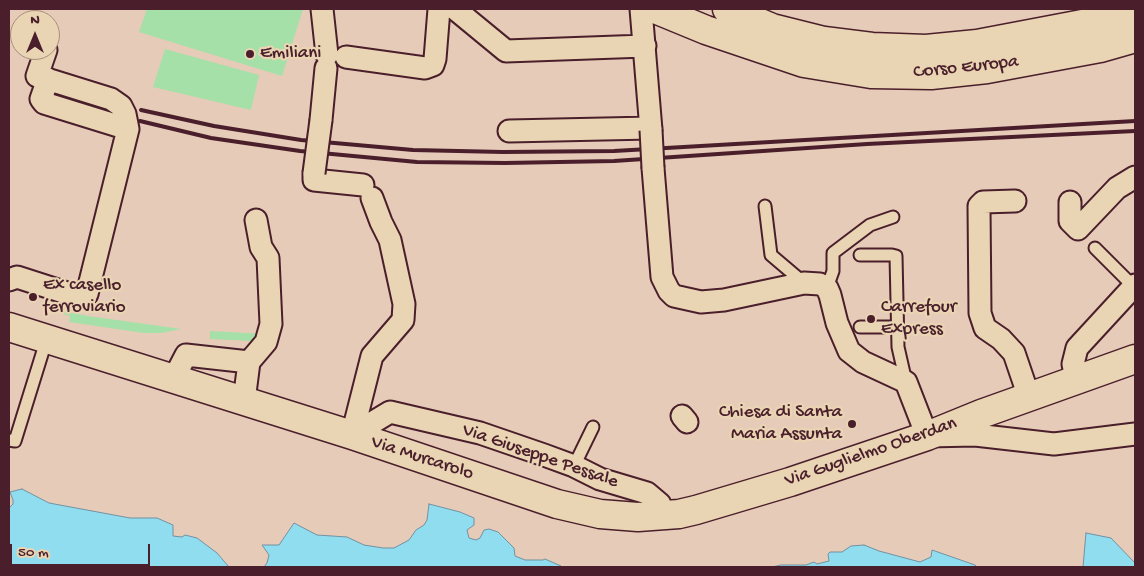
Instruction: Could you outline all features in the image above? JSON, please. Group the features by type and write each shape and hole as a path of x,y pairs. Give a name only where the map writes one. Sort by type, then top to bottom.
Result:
{"main road":[{"name":"Corso Europa","path":"655,9 706,30 804,63 871,74 931,76 987,69 1100,48 1135,38"},
{"name":"Corso Europa","path":"727,9 772,28 824,41 872,47 926,49 977,44 1135,14"},
{"path":"1100,48 1135,47"},
{"name":"Via Murcarolo","path":"9,327 174,378 556,504 600,514"},
{"name":"Via Guglielmo Oberdan","path":"600,514 638,517 714,511 927,436 1029,396 1135,359"}],"street":[{"path":"322,9 333,60 321,120 314,180 368,192 390,240 404,304 403,320 372,356 352,436"},
{"path":"333,60 426,68 433,66 439,9"},
{"path":"455,9 506,51 645,46"},
{"path":"641,9 662,277 669,291 674,296 701,302 724,300 804,283 820,284 827,288 842,337 849,351 863,362 906,382 927,436 975,436 1054,444 1135,434"},
{"path":"12,275 76,296 87,294 128,129 121,106 111,98 37,76 43,60"},
{"path":"509,131 651,129"},
{"path":"1070,202 1070,220 1078,229 1117,188 1135,177"},
{"path":"1015,201 982,202 979,206 980,313 985,328 1001,339 1014,353 1029,396"},
{"path":"244,402 249,362 266,342 271,324 268,258 261,247 256,220"},
{"path":"1076,379 1073,364 1077,348 1134,285"},
{"path":"174,378 186,355 249,362"},
{"name":"Via Giuseppe Pessale","path":"352,436 390,412 480,433 574,466 600,479 647,493 660,504 663,516"}],"lane":[{"path":"765,206 771,255 804,283"},
{"path":"827,288 833,271 833,253 870,225 893,217"},
{"path":"1095,248 1134,285"},
{"path":"860,256 892,254 896,256 898,347 906,382"},
{"path":"860,327 897,327"},
{"path":"9,440 15,441 47,338"},
{"path":"574,466 593,427"}],"green space":[{"name":"Emiliani","path":"147,9 303,9 282,76 139,32"},
{"path":"165,49 259,75 251,110 153,87"},
{"path":"64,311 181,329 161,333 144,333 69,322 70,316 63,314"},
{"path":"210,331 264,334 253,341 210,339"}],"water":[{"path":"22,489 49,503 130,518 157,518 173,525 173,536 182,537 185,535 197,538 217,553 229,567 9,567 9,508 13,504 10,492"},
{"path":"429,504 460,512 474,518 474,525 467,530 469,538 476,540 480,538 484,530 489,529 498,532 514,548 515,556 525,560 545,559 561,567 264,567 269,555 262,545 279,545 294,523 317,535 347,537 364,545 394,548 409,540 416,530 424,525 427,520"},
{"path":"1086,533 1111,538 1135,563 1135,567 1083,567"},
{"path":"864,545 920,562 931,557 932,550 977,567 772,567 806,565 814,562 817,564 829,561 828,554 830,552 842,552 851,546"}],"railway":[{"path":"141,110 214,126 301,140 413,150 503,152 614,151 1135,121"},
{"path":"140,121 211,138 300,151 417,162 505,163 614,161 867,144 1135,131"}],"place":[{"name":"Emiliani","path":"250,54"},
{"name":"Ex casello ferroviario","path":"33,297"},
{"name":"Carrefour Express","path":"871,319"},
{"name":"Chiesa di Santa Maria Assunta","path":"852,424"}]}
